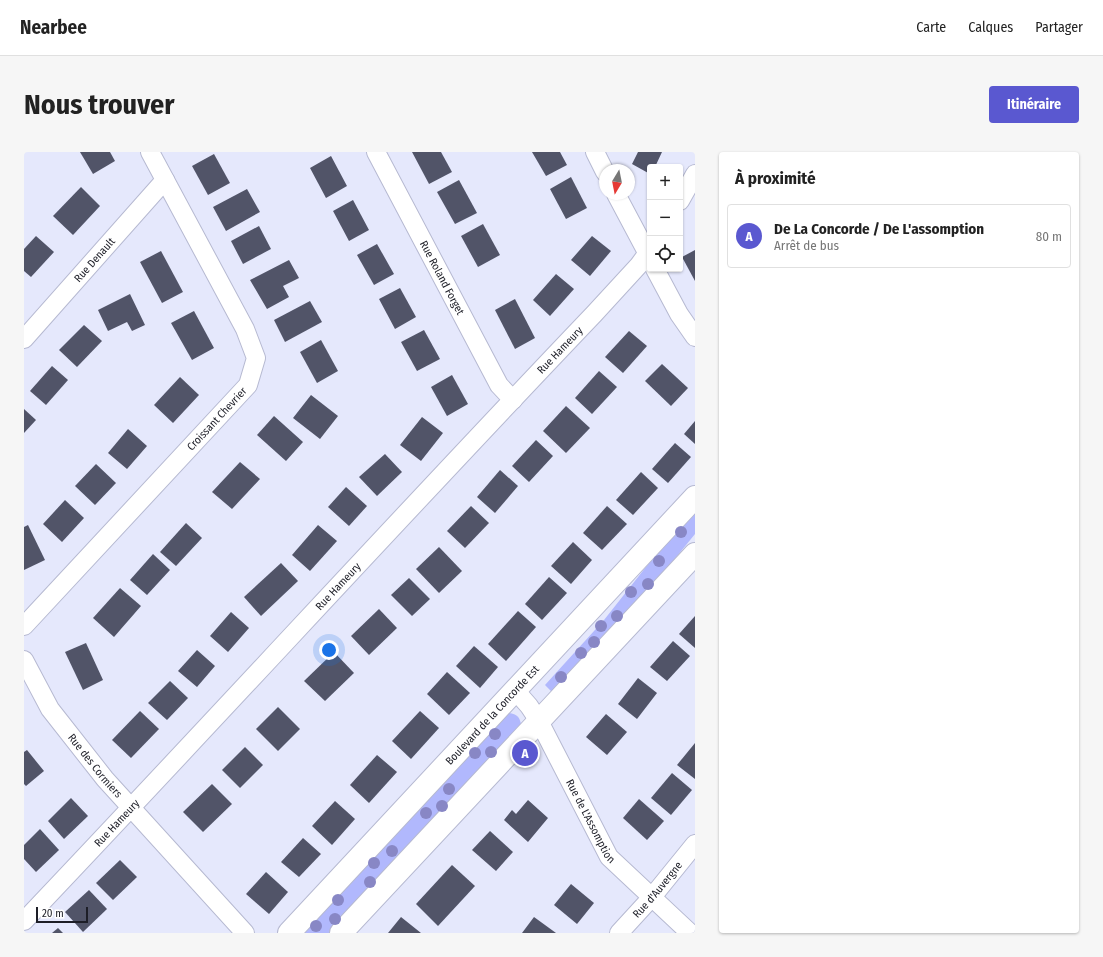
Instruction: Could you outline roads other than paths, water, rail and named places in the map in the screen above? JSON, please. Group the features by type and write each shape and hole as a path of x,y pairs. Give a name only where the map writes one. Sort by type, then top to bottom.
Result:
{"street":[{"name":"Croissant Chevrier","path":"24,626 248,386 256,358 246,329 150,152"},
{"name":"Rue Roland Forget","path":"376,152 499,385 513,400"},
{"path":"595,152 601,164"},
{"path":"681,200 695,174"},
{"name":"Rue Denault","path":"24,340 165,180"},
{"path":"619,200 647,251"},
{"name":"Rue Hameury","path":"24,921 319,605 618,289 647,262"},
{"path":"658,272 679,314 695,337"},
{"name":"Boulevard de la Concorde Est","path":"289,933 695,497"},
{"path":"341,933 695,554"},
{"name":"Rue des Cormiers","path":"24,660 50,709 105,779 245,933"},
{"name":"Rue de L'Assomption","path":"515,690 530,706 539,721 609,857 690,933"},
{"name":"Rue d'Auvergne","path":"619,933 652,898 695,844"}],"place":[{"name":"De La Concorde / De L'assomption","path":"525,753"}]}
